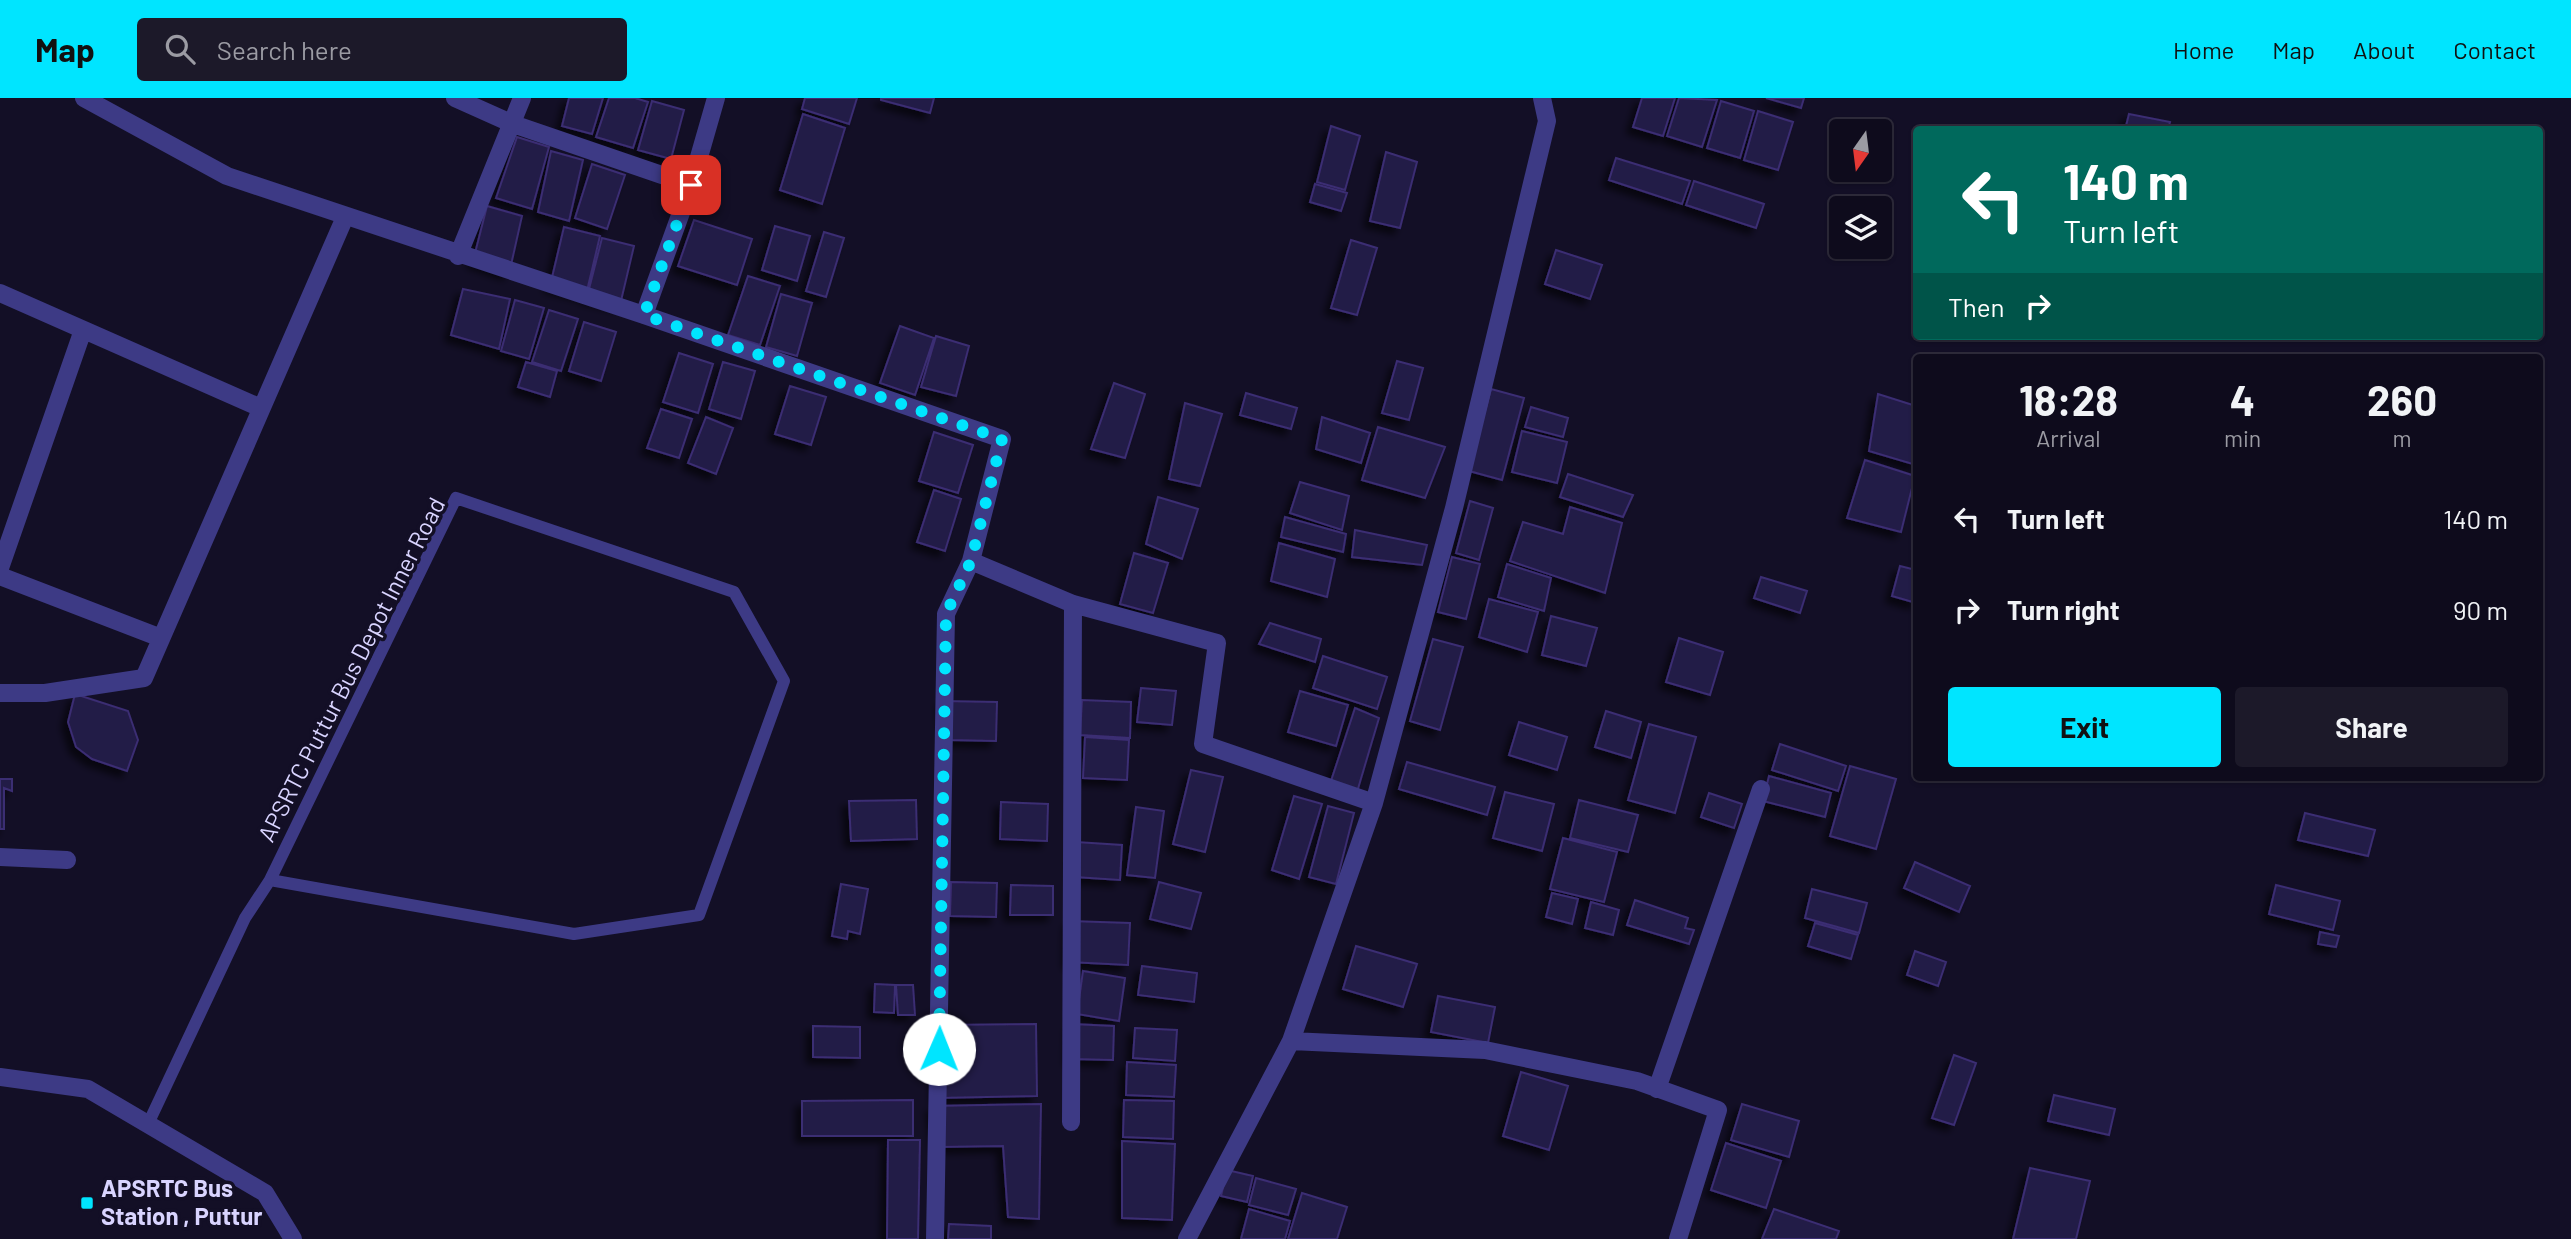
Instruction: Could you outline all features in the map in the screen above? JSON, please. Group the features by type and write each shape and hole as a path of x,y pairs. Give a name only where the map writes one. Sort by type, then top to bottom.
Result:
{"street":[{"path":"84,98 227,176 458,256 644,315 1002,439 971,561 946,614 935,1239"},
{"path":"455,98 513,124 691,185"},
{"path":"458,256 522,98"},
{"path":"644,315 691,185 716,98"},
{"path":"1187,1239 1291,1041 1374,803 1454,508 1541,148 1547,121 1542,98"},
{"path":"0,693 45,693 144,678 345,217"},
{"path":"0,293 261,408"},
{"path":"0,568 83,330"},
{"path":"971,561 1073,604 1217,643 1203,744 1374,803"},
{"path":"0,576 161,638"},
{"path":"1071,1122 1073,604"},
{"path":"1657,1088 1761,789"},
{"path":"0,857 67,860"},
{"path":"1291,1041 1485,1050 1657,1088 1718,1110 1678,1239"},
{"path":"0,1077 89,1089 265,1193 293,1239"}],"lane":[{"name":"APSRTC Puttur Bus Depot Inner Road","path":"148,1124 245,918 270,880 456,498 734,592 784,681 699,915 574,934 270,880"}],"building":[{"path":"569,98 603,98 592,134 562,126"},
{"path":"609,98 635,98 648,102 633,148 596,137"},
{"path":"805,98 857,98 849,124 802,109"},
{"path":"881,98 934,98 930,113"},
{"path":"1642,98 1675,98 1663,136 1633,127"},
{"path":"1679,98 1717,100 1702,147 1667,136"},
{"path":"1766,98 1804,98 1801,108"},
{"path":"652,101 684,110 671,159 638,150"},
{"path":"1721,101 1754,111 1740,158 1707,148"},
{"path":"1758,111 1793,122 1778,170 1744,160"},
{"path":"803,114 845,128 822,204 780,190"},
{"path":"2129,114 2170,122 2169,126 2126,126"},
{"path":"1331,126 1360,136 1345,190 1317,182"},
{"path":"517,137 549,147 532,209 496,198"},
{"path":"551,151 583,160 569,221 538,212"},
{"path":"1386,152 1417,162 1400,228 1370,221"},
{"path":"1616,158 1690,181 1682,204 1609,180"},
{"path":"592,164 625,175 607,229 575,218"},
{"path":"1694,181 1764,204 1756,228 1686,205"},
{"path":"1315,184 1347,193 1341,211 1310,202"},
{"path":"487,206 522,216 509,274 473,261"},
{"path":"694,220 752,239 737,285 678,266"},
{"path":"775,226 810,236 797,281 762,270"},
{"path":"564,227 600,236 586,295 550,286"},
{"path":"824,232 844,238 826,297 806,291"},
{"path":"602,238 634,246 620,305 587,297"},
{"path":"1351,240 1377,248 1357,315 1331,308"},
{"path":"1556,250 1602,265 1590,299 1545,284"},
{"path":"748,276 780,286 760,345 728,335"},
{"path":"463,289 510,299 499,349 451,335"},
{"path":"781,294 812,303 797,356 766,347"},
{"path":"515,300 544,308 529,359 501,351"},
{"path":"549,310 578,319 561,371 532,362"},
{"path":"584,322 616,332 601,381 569,371"},
{"path":"900,326 934,338 915,395 880,383"},
{"path":"936,336 969,346 956,396 921,387"},
{"path":"679,353 713,364 698,413 663,402"},
{"path":"1397,361 1423,368 1409,420 1382,413"},
{"path":"526,362 557,371 550,397 518,387"},
{"path":"723,362 755,371 741,419 709,409"},
{"path":"1114,383 1145,394 1125,458 1091,449"},
{"path":"790,386 826,397 811,445 775,434"},
{"path":"1491,389 1524,398 1502,480 1469,471"},
{"path":"1246,393 1297,408 1291,429 1240,415"},
{"path":"1878,394 1913,405 1913,464 1869,451"},
{"path":"1185,403 1222,414 1200,486 1169,479"},
{"path":"1531,407 1568,418 1563,437 1525,427"},
{"path":"661,409 692,419 679,458 647,448"},
{"path":"706,417 733,428 716,474 688,463"},
{"path":"1322,417 1370,433 1361,463 1316,449"},
{"path":"1378,427 1445,447 1425,498 1362,480"},
{"path":"1522,431 1567,442 1557,483 1512,472"},
{"path":"934,432 973,445 958,493 919,481"},
{"path":"1865,460 1913,475 1901,532 1847,518"},
{"path":"1568,474 1633,495 1623,517 1560,497"},
{"path":"1300,482 1349,496 1342,530 1290,513"},
{"path":"934,490 961,499 945,551 917,542"},
{"path":"1158,497 1198,509 1182,559 1146,544"},
{"path":"1470,501 1493,508 1479,560 1456,553"},
{"path":"1570,507 1622,523 1605,593 1510,561 1523,522 1563,534"},
{"path":"1285,517 1346,534 1343,552 1281,537"},
{"path":"1355,530 1427,545 1422,565 1352,557"},
{"path":"1279,543 1335,559 1327,597 1271,581"},
{"path":"1134,553 1168,563 1153,613 1120,604"},
{"path":"1452,557 1480,564 1466,619 1438,612"},
{"path":"1507,564 1551,578 1544,611 1498,597"},
{"path":"1900,566 1913,569 1913,602 1892,596"},
{"path":"1761,577 1807,591 1800,613 1754,598"},
{"path":"1489,599 1538,612 1527,652 1479,637"},
{"path":"1551,616 1597,628 1586,666 1542,655"},
{"path":"1270,623 1321,639 1315,662 1259,644"},
{"path":"1679,638 1723,652 1710,695 1666,682"},
{"path":"1433,639 1463,647 1440,730 1410,721"},
{"path":"1323,656 1387,677 1377,709 1313,688"},
{"path":"1141,688 1176,691 1172,725 1137,722"},
{"path":"1300,691 1348,705 1336,746 1288,732"},
{"path":"75,694 128,711 138,740 127,771 92,759 76,747 68,722"},
{"path":"1082,700 1131,702 1130,738 1080,735"},
{"path":"943,701 997,702 996,741 949,740"},
{"path":"1355,708 1379,718 1357,792 1329,787"},
{"path":"1606,711 1641,722 1631,758 1595,747"},
{"path":"1519,722 1567,737 1557,770 1509,755"},
{"path":"1649,724 1696,737 1675,813 1628,800"},
{"path":"1085,737 1129,740 1127,780 1083,778"},
{"path":"1780,744 1846,766 1838,791 1772,770"},
{"path":"1407,762 1495,787 1487,815 1399,789"},
{"path":"1850,766 1896,779 1876,849 1830,836"},
{"path":"1191,770 1223,777 1205,852 1173,844"},
{"path":"1769,776 1831,793 1825,817 1763,801"},
{"path":"0,779 12,779 12,791 4,788 4,829 0,829"},
{"path":"1505,792 1554,804 1542,851 1493,838"},
{"path":"1709,793 1742,804 1734,828 1701,817"},
{"path":"1294,796 1322,804 1299,879 1272,870"},
{"path":"916,800 917,839 851,841 849,801"},
{"path":"1579,800 1638,815 1628,852 1570,838"},
{"path":"1001,802 1048,804 1047,841 1000,839"},
{"path":"1328,806 1354,813 1336,884 1309,877"},
{"path":"1136,807 1164,811 1155,878 1127,875"},
{"path":"2305,813 2375,830 2368,856 2298,840"},
{"path":"1563,838 1617,852 1604,902 1550,889"},
{"path":"1076,842 1122,845 1120,880 1075,877"},
{"path":"1915,862 1970,886 1959,912 1904,888"},
{"path":"951,882 997,883 996,917 950,916"},
{"path":"1159,882 1201,893 1191,929 1150,919"},
{"path":"841,884 868,889 860,934 848,931 847,939 832,936"},
{"path":"1011,885 1053,886 1053,915 1010,915"},
{"path":"2276,885 2340,901 2333,930 2269,914"},
{"path":"1812,889 1867,903 1859,933 1805,918"},
{"path":"1552,893 1578,899 1572,924 1546,917"},
{"path":"1635,900 1688,918 1685,928 1694,930 1689,944 1627,925"},
{"path":"1591,902 1619,910 1613,935 1585,928"},
{"path":"1070,921 1130,923 1128,965 1069,962"},
{"path":"1815,923 1858,935 1851,959 1808,946"},
{"path":"2320,932 2339,936 2336,947 2318,944"},
{"path":"1356,946 1417,964 1403,1007 1343,989"},
{"path":"1915,951 1946,962 1938,986 1907,975"},
{"path":"1142,966 1197,973 1194,1002 1138,995"},
{"path":"1083,971 1125,978 1119,1021 1077,1014"},
{"path":"875,984 895,985 894,1013 874,1012"},
{"path":"896,985 913,985 915,1015 898,1015"},
{"path":"1438,996 1495,1007 1488,1043 1431,1032"},
{"path":"1036,1024 1037,1096 937,1098 936,1025"},
{"path":"1072,1024 1114,1026 1113,1060 1071,1059"},
{"path":"813,1026 860,1027 860,1058 813,1057"},
{"path":"1135,1028 1177,1030 1175,1061 1133,1058"},
{"path":"1954,1055 1976,1063 1954,1125 1932,1118"},
{"path":"1127,1062 1176,1065 1174,1097 1126,1095"},
{"path":"1521,1072 1568,1086 1549,1150 1503,1136"},
{"path":"2054,1095 2115,1109 2109,1135 2048,1121"},
{"path":"913,1100 913,1136 802,1136 802,1101"},
{"path":"1124,1100 1174,1101 1173,1139 1123,1137"},
{"path":"1041,1104 1039,1219 1008,1217 1003,1146 938,1147 932,1106"},
{"path":"1742,1104 1799,1121 1789,1157 1731,1140"},
{"path":"888,1140 920,1140 918,1239 887,1239"},
{"path":"1122,1141 1175,1144 1172,1220 1122,1218"},
{"path":"1726,1143 1781,1161 1766,1208 1711,1190"},
{"path":"2030,1168 2090,1181 2076,1239 2013,1239"},
{"path":"1227,1170 1253,1176 1247,1202 1221,1196"},
{"path":"1256,1178 1296,1189 1288,1215 1249,1205"},
{"path":"1302,1193 1347,1207 1337,1239 1288,1239"},
{"path":"1249,1209 1290,1221 1285,1239 1241,1239"},
{"path":"1774,1209 1839,1231 1836,1239 1762,1239"},
{"path":"949,1224 991,1226 991,1239 948,1239"}],"place":[{"name":"APSRTC Bus Station , Puttur","path":"87,1203"}],"route":[{"path":"691,185 644,315 1002,439 971,561 946,614 939,1049"}]}
